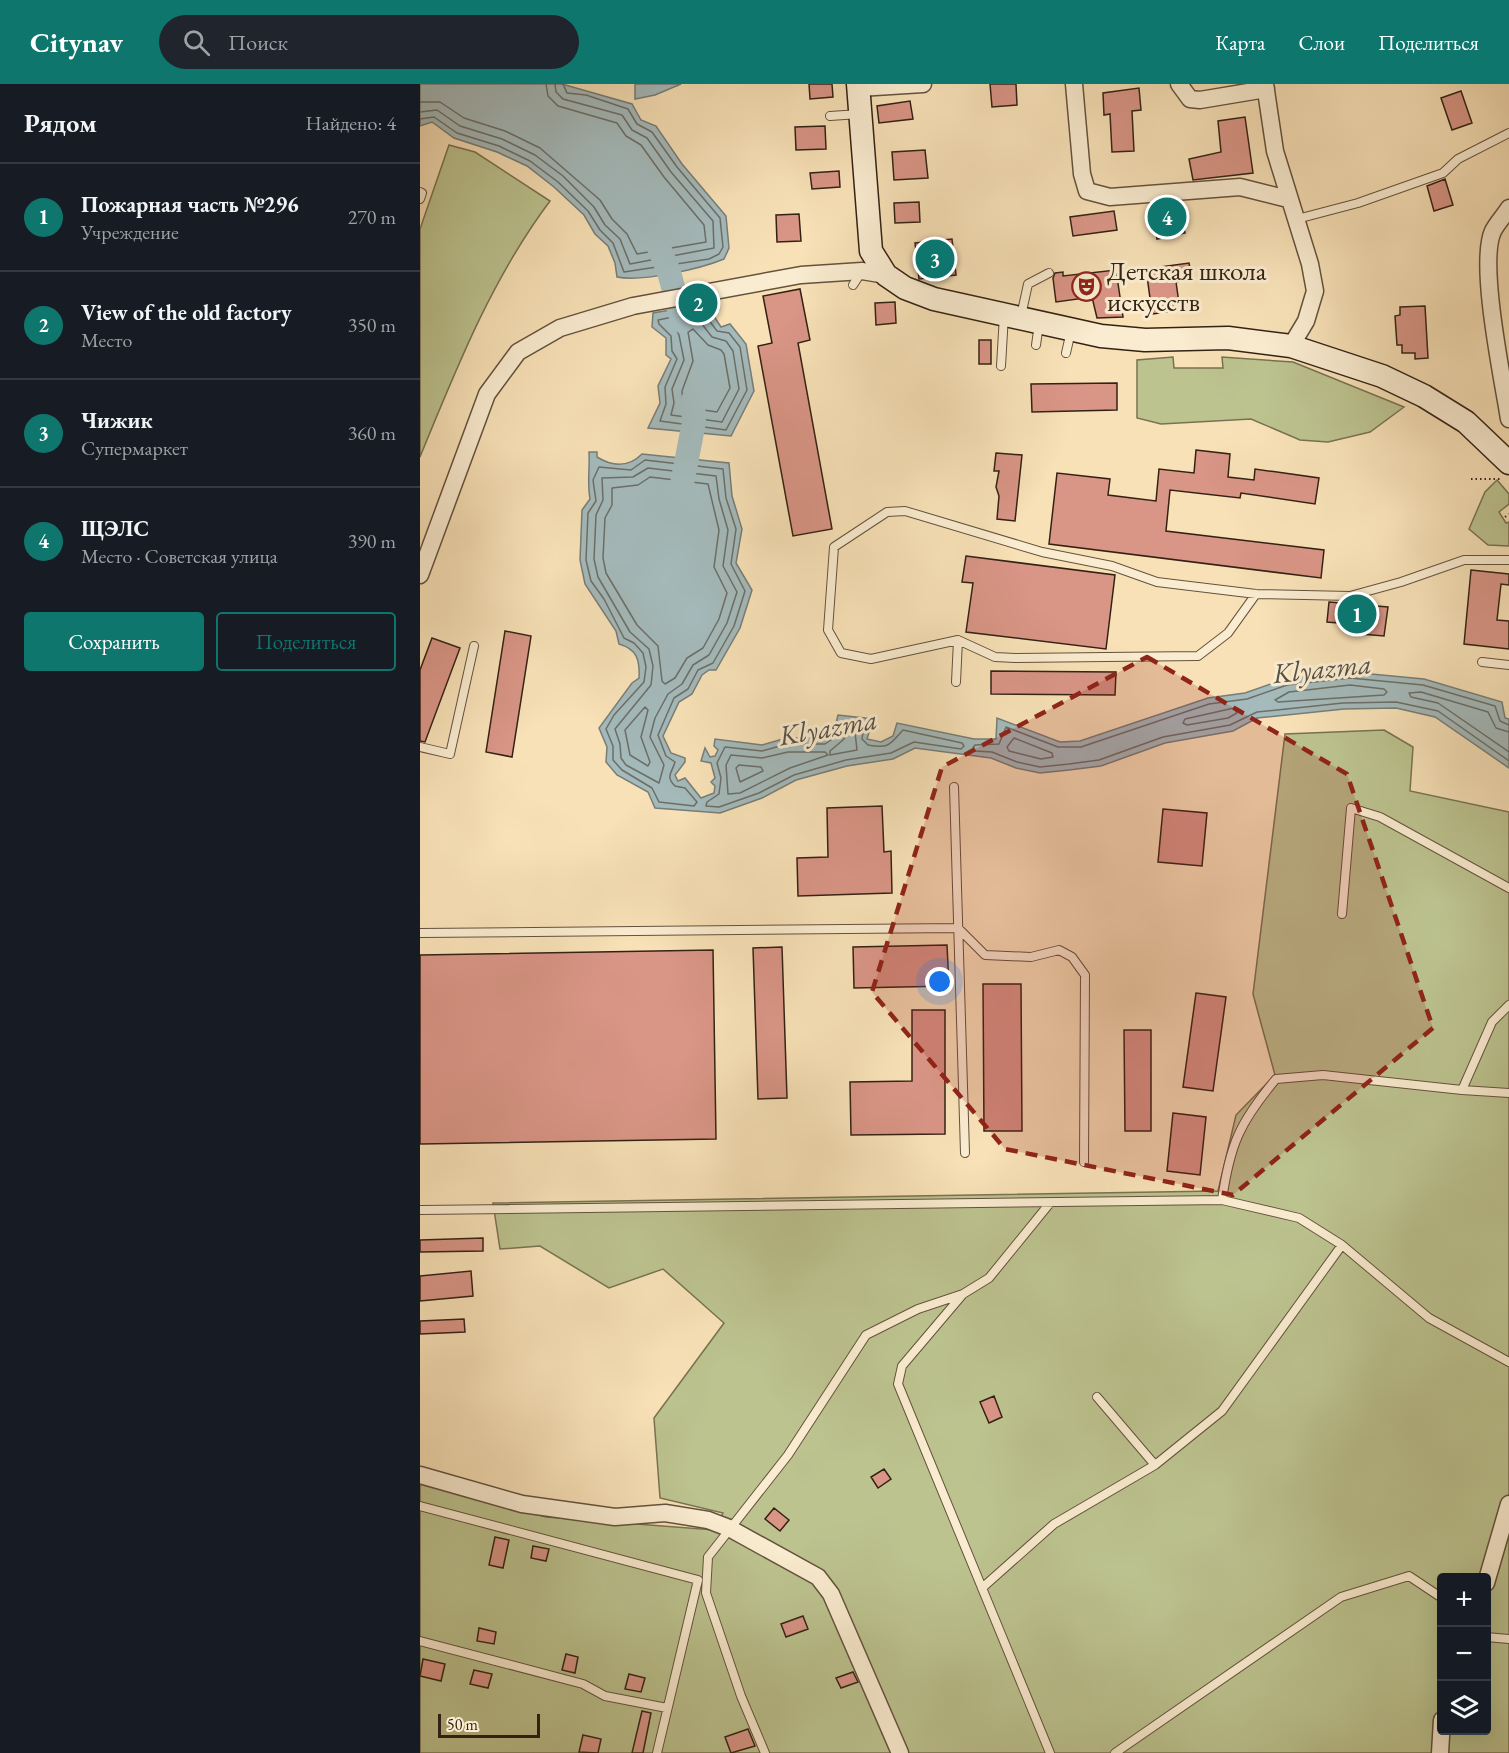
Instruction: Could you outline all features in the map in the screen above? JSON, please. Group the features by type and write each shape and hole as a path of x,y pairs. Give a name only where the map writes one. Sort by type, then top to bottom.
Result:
{"street":[{"path":"886,275 871,251 858,86 923,84"},
{"path":"1074,84 1082,174 1087,192 1110,197 1240,187 1288,199"},
{"path":"1179,84 1190,99 1200,100 1265,87 1275,151 1288,199 1297,219 1315,291 1306,321 1291,346"},
{"path":"1509,208 1492,232 1489,263 1492,312 1509,419"},
{"path":"420,575 487,394 518,352 560,328 633,306 714,290 745,289 801,275 862,270 886,275 905,288 934,299 1025,326 1145,340 1228,338 1291,346 1382,376 1424,396 1466,422 1507,462"},
{"path":"420,1475 522,1504 615,1517 665,1513 708,1520 729,1528 818,1576 831,1593 900,1753"},
{"path":"1489,1573 1509,1504"},
{"path":"1440,1753 1441,1735"}],"lane":[{"path":"830,116 861,114"},
{"path":"1297,219 1358,203 1443,173 1458,159 1509,133"},
{"path":"420,192 422,193 420,199"},
{"path":"853,285 862,270"},
{"path":"1001,366 1025,326 1028,284 1049,273"},
{"path":"1066,353 1071,330"},
{"path":"1256,594 1228,633 1198,656 995,657 958,640 871,658 841,652 828,630 834,547 887,512 905,511 1042,552 1112,566 1157,582 1256,594 1350,596 1401,582 1464,560 1509,560"},
{"path":"956,682 958,640"},
{"path":"420,747 450,754 474,646"},
{"path":"1482,662 1509,665"},
{"path":"954,787 965,1153"},
{"path":"1342,914 1351,808 1380,817 1509,888"},
{"path":"420,933 958,928 985,955 1031,957 1059,950 1072,957 1085,975 1084,1162"},
{"path":"1462,1090 1492,1022 1509,1005"},
{"path":"1222,1200 1229,1159 1240,1126 1276,1079 1323,1075 1509,1093"},
{"path":"420,1210 1222,1200 1299,1218 1342,1245 1429,1318 1509,1362"},
{"path":"765,1753 741,1696 706,1593 708,1557 788,1455 866,1335 918,1309 963,1294 989,1278 1050,1203"},
{"path":"982,1588 1054,1524 1155,1465 1222,1411 1342,1245"},
{"path":"963,1294 902,1366 898,1384 1050,1753"},
{"path":"1096,1397 1155,1465"},
{"path":"420,1506 698,1580 657,1753"},
{"path":"1115,1753 1341,1597 1409,1576 1437,1595"},
{"path":"696,1592 706,1593"},
{"path":"1491,1637 1509,1639"},
{"path":"420,1641 583,1684 605,1696 667,1708"}],"path":[{"path":"1471,479 1507,462"},
{"path":"1505,517 1509,514"}],"highlighted area":[{"path":"1147,657 1347,774 1433,1028 1233,1195 1005,1149 872,992 942,767"}],"green space":[{"path":"449,145 475,152 550,201 529,230 493,293 462,358 420,457 420,229"},
{"path":"1173,357 1174,368 1223,368 1222,357 1293,362 1404,407 1370,432 1328,442 1300,440 1251,419 1161,424 1137,418 1137,360"},
{"path":"1497,480 1509,494 1509,504 1499,512 1506,523 1509,522 1509,546 1488,545 1469,529 1485,492"},
{"path":"1384,730 1413,747 1410,791 1509,812 1509,1753 420,1753 420,1483 546,1517 714,1530 723,1513 660,1498 654,1418 724,1323 663,1269 609,1288 540,1246 500,1249 493,1203 1218,1191 1236,1115 1275,1075 1253,994 1285,734"}],"water":[{"path":"420,84 562,84 632,104 641,120 656,126 682,164 726,216 729,248 724,259 671,274 641,278 617,277 615,263 608,246 595,234 584,215 527,166 497,152 454,138 432,122 420,126"},
{"path":"635,84 681,84 655,95 635,99"},
{"path":"706,304 721,327 730,324 746,344 754,391 731,436 648,428 660,403 658,386 671,359 666,355 666,338 652,327 653,313"},
{"path":"589,452 597,452 597,457 615,464 632,461 642,454 729,463 732,496 742,529 736,563 752,590 740,628 716,670 709,670 702,675 692,694 679,702 663,736 671,753 685,758 685,762 675,775 678,781 685,778 701,798 714,793 715,786 711,782 715,778 711,763 701,761 705,748 710,757 715,756 718,750 714,746 715,739 762,745 786,738 824,738 834,731 838,715 873,719 867,739 881,742 893,736 897,723 974,739 996,739 997,718 1060,742 1080,741 1208,698 1245,693 1285,679 1350,672 1424,679 1502,702 1505,718 1509,719 1509,768 1435,717 1396,708 1344,709 1257,718 1233,731 1165,743 1101,766 1040,773 1016,768 991,758 915,748 893,759 847,766 796,780 762,798 720,813 655,808 648,792 617,775 606,762 607,747 599,728 632,683 639,678 639,672 634,652 619,644 616,631 585,584 580,560 582,510 590,499"}],"building":[{"path":"809,84 832,84 833,97 810,99"},
{"path":"990,84 1016,84 1017,105 992,107"},
{"path":"1139,88 1141,110 1132,111 1134,151 1112,152 1110,114 1104,115 1103,93"},
{"path":"1461,91 1472,123 1452,130 1441,98"},
{"path":"910,101 913,119 879,123 877,106"},
{"path":"1245,117 1253,173 1193,180 1189,159 1221,152 1218,121"},
{"path":"825,126 826,149 796,150 795,127"},
{"path":"925,150 928,178 894,180 892,152"},
{"path":"839,171 840,187 812,189 810,173"},
{"path":"1445,179 1453,205 1434,211 1427,186"},
{"path":"919,202 920,222 895,223 894,203"},
{"path":"1178,202 1185,233 1157,239 1150,204"},
{"path":"1114,211 1117,230 1073,236 1070,217"},
{"path":"799,214 801,241 777,242 776,215"},
{"path":"952,239 956,275 919,279 915,243"},
{"path":"1189,263 1192,280 1176,282 1180,310 1153,314 1152,308 1147,309 1145,299 1150,298 1146,269"},
{"name":"Детская школа искусств","path":"1116,270 1123,317 1097,318 1092,297 1056,302 1053,278 1055,273 1063,272 1063,276"},
{"path":"800,289 810,340 798,343 832,529 793,536 758,346 772,343 763,296"},
{"path":"895,302 896,323 876,325 875,303"},
{"path":"1425,306 1428,358 1415,359 1415,353 1402,353 1402,345 1397,345 1395,316 1400,315 1400,307"},
{"path":"979,340 991,340 991,364 979,364"},
{"path":"1117,383 1117,410 1032,412 1031,384"},
{"path":"1196,450 1230,454 1228,477 1254,480 1255,469 1319,478 1315,504 1241,493 1240,498 1170,490 1166,531 1324,550 1321,578 1049,544 1057,473 1110,479 1108,495 1156,501 1159,469 1194,473"},
{"path":"996,453 1022,455 1015,521 997,519 999,496 996,487 999,471 994,471"},
{"path":"966,556 1115,575 1106,649 966,632 973,583 962,582"},
{"path":"1471,570 1509,574 1509,585 1501,584 1497,620 1509,621 1509,649 1464,644"},
{"path":"1329,602 1388,607 1384,636 1361,634 1362,625 1327,622"},
{"path":"505,631 531,636 512,757 486,752"},
{"path":"432,638 460,648 425,742 420,741 420,670"},
{"path":"991,671 1116,672 1115,695 991,694"},
{"path":"882,806 884,852 891,851 892,893 798,896 797,858 828,857 827,808"},
{"path":"1163,809 1207,813 1202,866 1158,862"},
{"path":"947,945 949,986 854,988 853,947"},
{"path":"782,947 787,1098 758,1099 753,948"},
{"path":"713,950 716,1139 420,1144 420,955"},
{"path":"983,984 1021,984 1022,1131 984,1131"},
{"path":"1196,993 1226,997 1213,1091 1183,1087"},
{"path":"912,1010 945,1010 945,1134 851,1135 850,1082 912,1081"},
{"path":"1124,1030 1151,1030 1151,1131 1125,1131"},
{"path":"1173,1113 1206,1117 1200,1175 1167,1171"},
{"path":"483,1238 483,1251 420,1252 420,1240"},
{"path":"471,1271 473,1296 420,1301 420,1276"},
{"path":"464,1319 465,1332 420,1334 420,1321"},
{"path":"994,1396 1002,1417 989,1423 980,1402"},
{"path":"884,1469 891,1479 878,1488 871,1477"},
{"path":"774,1508 789,1520 780,1531 765,1519"},
{"path":"495,1537 509,1540 503,1568 489,1565"},
{"path":"533,1546 549,1549 546,1561 531,1558"},
{"path":"803,1616 808,1629 786,1637 781,1624"},
{"path":"479,1628 496,1632 494,1644 477,1641"},
{"path":"566,1654 578,1657 575,1673 562,1670"},
{"path":"423,1659 445,1664 441,1681 420,1676"},
{"path":"474,1670 492,1674 488,1688 470,1684"},
{"path":"853,1672 858,1682 841,1688 836,1678"},
{"path":"629,1674 645,1678 641,1692 625,1689"},
{"path":"642,1711 651,1713 643,1753 632,1753"},
{"path":"748,1729 755,1746 731,1753 725,1737"},
{"path":"583,1735 601,1739 598,1753 579,1752"}],"waterway":[{"name":"Klyazma","path":"657,243 669,272 682,321"},
{"name":"Klyazma","path":"681,489 694,422 693,400"}],"place":[{"name":"ЩЭЛС","path":"1167,217"},
{"name":"Чижик","path":"935,259"},
{"name":"Детская школа искусств","path":"1086,286"},
{"name":"View of the old factory","path":"698,303"},
{"name":"Пожарная часть №296","path":"1357,614"}]}
